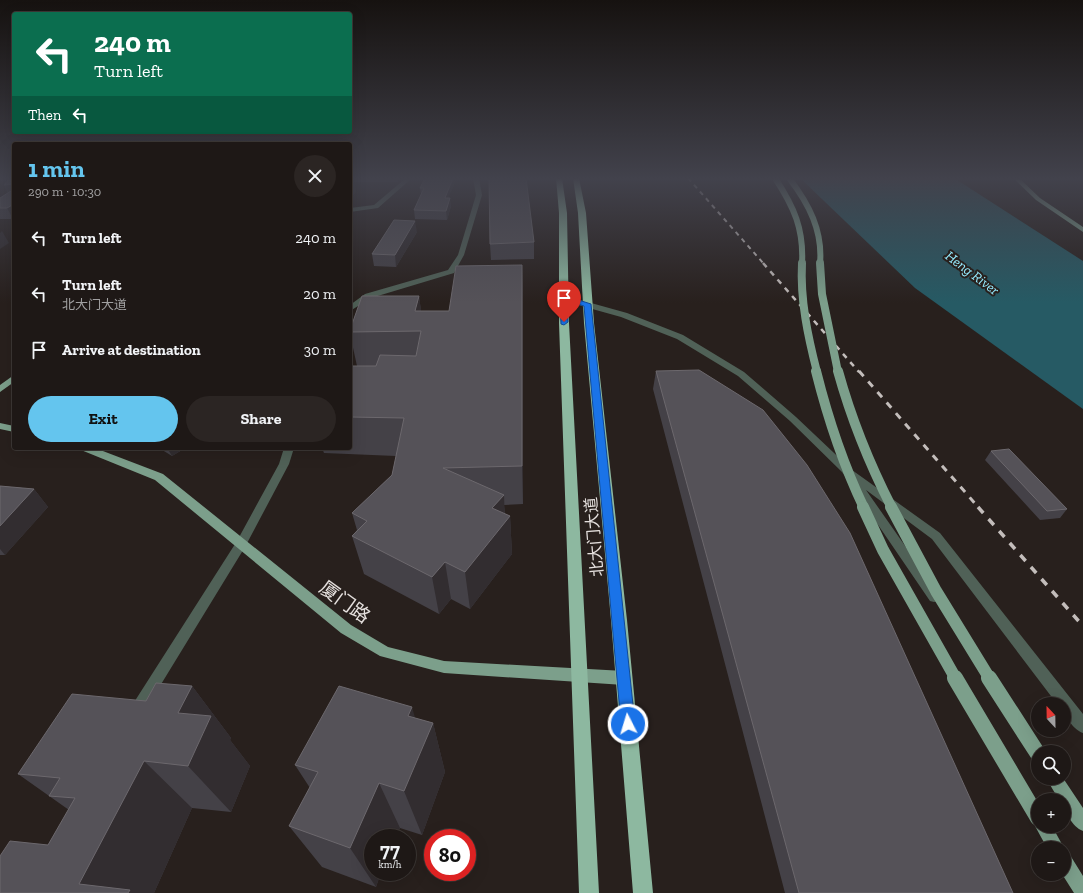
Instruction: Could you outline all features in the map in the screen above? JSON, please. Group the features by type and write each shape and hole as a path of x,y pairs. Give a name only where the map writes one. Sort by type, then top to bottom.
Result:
{"highway":[{"name":"北大门大道","path":"563,220 563,298 589,893"},
{"name":"北大门大道","path":"583,220 588,304 643,893"}],"main road":[{"path":"796,220 801,232 803,246 801,282 807,331 823,400 849,476 883,550 910,600 1031,806"},
{"path":"813,220 821,248 821,285 830,339 847,402 872,466 893,511 938,592 1032,745"},
{"path":"1068,220 1083,230"},
{"path":"0,389 12,380"},
{"path":"0,426 12,429"},
{"name":"厦门路","path":"90,450 159,477 346,629 385,652 444,667 624,678"},
{"path":"1059,785 1083,823"},
{"path":"1071,872 1083,892"}],"street":[{"path":"352,308 368,296 451,271 461,254 471,220"},
{"path":"563,298 624,314 680,337 741,374 793,419 846,469 936,536 1083,726"},
{"path":"127,725 240,544 284,464 289,450"},
{"path":"846,469 1036,745"},
{"path":"1064,785 1083,813"}],"water":[{"name":"Heng River","path":"844,220 1019,220 1083,261 1083,409 915,288"}],"building":[{"path":"394,220 415,221 395,255 372,254"},
{"path":"490,220 531,220 534,242 490,244"},
{"path":"522,265 522,466 443,468 504,495 492,508 510,516 465,572 445,562 432,577 352,536 367,521 352,513 392,475 404,418 352,417 352,366 376,366 380,355 416,356 421,331 352,332 352,324 362,296 419,296 415,311 449,311 456,266"},
{"path":"699,370 763,410 807,465 850,533 1013,893 799,893 656,371"},
{"path":"1009,449 1067,509 1047,511 991,451"},
{"path":"0,486 34,489 0,526"},
{"path":"156,683 192,686 178,713 211,716 188,766 144,761 79,884 130,890 128,893 0,893 0,856 10,841 48,845 75,798 49,796 60,778 18,774 72,694 146,701"},
{"path":"339,686 412,707 408,716 433,723 404,791 379,783 350,848 289,826 318,772 295,765"}],"railway":[{"path":"725,220 764,264"},
{"path":"763,263 859,372"},
{"path":"859,371 979,508"},
{"path":"978,507 1083,626"}],"route":[{"path":"564,322 563,298 588,304 628,724"}]}
